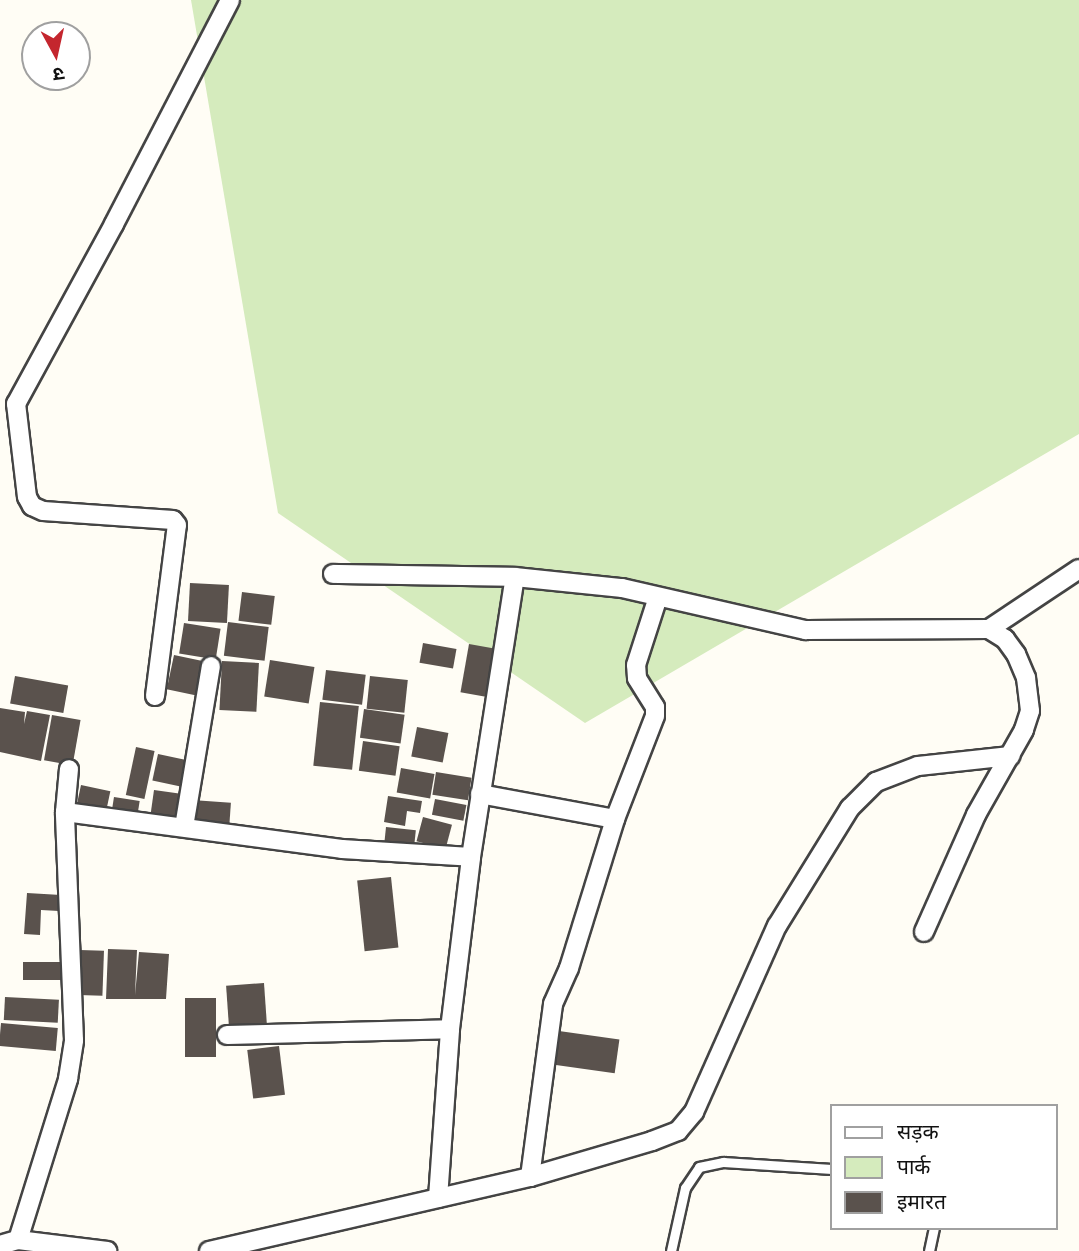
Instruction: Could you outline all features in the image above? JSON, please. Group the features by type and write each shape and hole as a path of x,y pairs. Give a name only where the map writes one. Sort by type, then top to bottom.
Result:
{"street":[{"path":"155,696 177,525 173,520 43,511 32,506 27,496 16,404 114,224 230,0"},
{"path":"333,573 515,577 622,589 806,630 989,629 1079,569"},
{"path":"438,1198 450,1029 471,858 515,577"},
{"path":"530,1177 553,1004 569,968 615,819 655,716 655,707 637,678 636,665 658,597"},
{"path":"924,932 976,815 1010,756 1030,710 1030,694 1016,654 1004,639 989,629"},
{"path":"184,827 212,666"},
{"path":"209,1251 530,1177 678,1131 694,1112 777,926 850,808 876,782 918,766 1010,756"},
{"path":"18,1240 68,1079 74,1040 65,812 69,769"},
{"path":"480,794 615,819"},
{"path":"65,812 342,849 471,858"},
{"path":"227,1035 450,1029"},
{"path":"0,1245 18,1240 107,1251"}],"lane":[{"path":"671,1251 685,1188 699,1167 723,1162 830,1169"},
{"path":"929,1251 934,1230"}],"green space":[{"path":"191,0 1079,0 1079,434 585,723 278,513"}],"building":[{"path":"190,583 229,585 227,623 188,621"},
{"path":"242,592 275,596 271,625 238,621"},
{"path":"228,622 269,627 265,661 224,656"},
{"path":"184,623 221,629 216,659 179,654"},
{"path":"423,643 456,649 453,669 420,663"},
{"path":"469,644 496,649 487,697 460,692"},
{"path":"174,655 207,662 200,696 167,689"},
{"path":"270,660 314,667 309,704 264,697"},
{"path":"222,661 259,663 256,712 219,710"},
{"path":"326,670 366,675 362,705 322,700"},
{"path":"15,676 68,685 63,713 10,704"},
{"path":"370,676 408,680 404,713 367,709"},
{"path":"320,702 359,706 352,770 313,766"},
{"path":"0,708 25,712 24,724 27,711 50,715 41,761 0,752"},
{"path":"364,709 405,715 401,743 360,738"},
{"path":"52,715 81,720 73,765 44,760"},
{"path":"417,727 448,733 443,763 411,756"},
{"path":"363,741 400,746 395,776 359,771"},
{"path":"136,747 155,751 144,799 126,795"},
{"path":"158,754 187,760 182,787 152,780"},
{"path":"401,768 434,774 430,799 397,793"},
{"path":"436,772 472,778 468,800 432,795"},
{"path":"81,785 110,791 105,815 76,808"},
{"path":"154,790 181,794 177,820 150,817"},
{"path":"388,796 422,801 420,813 407,811 405,826 384,822"},
{"path":"114,797 140,801 137,819 111,815"},
{"path":"435,799 466,805 463,821 432,815"},
{"path":"192,800 231,803 229,825 190,822"},
{"path":"423,817 452,825 446,849 417,841"},
{"path":"386,827 416,830 414,848 384,845"},
{"path":"391,877 398,948 365,951 357,881"},
{"path":"27,893 61,895 59,911 41,910 40,935 24,934"},
{"path":"108,949 137,950 135,995 139,952 169,954 166,999 106,999"},
{"path":"80,950 104,951 102,996 78,995"},
{"path":"23,962 64,962 64,980 23,980"},
{"path":"264,983 267,1028 229,1031 226,986"},
{"path":"5,997 59,1000 58,1023 4,1020"},
{"path":"185,998 216,998 216,1057 185,1057"},
{"path":"1,1023 58,1028 56,1051 0,1046"},
{"path":"559,1031 619,1039 615,1073 554,1065"},
{"path":"279,1046 285,1095 253,1099 247,1050"}]}
